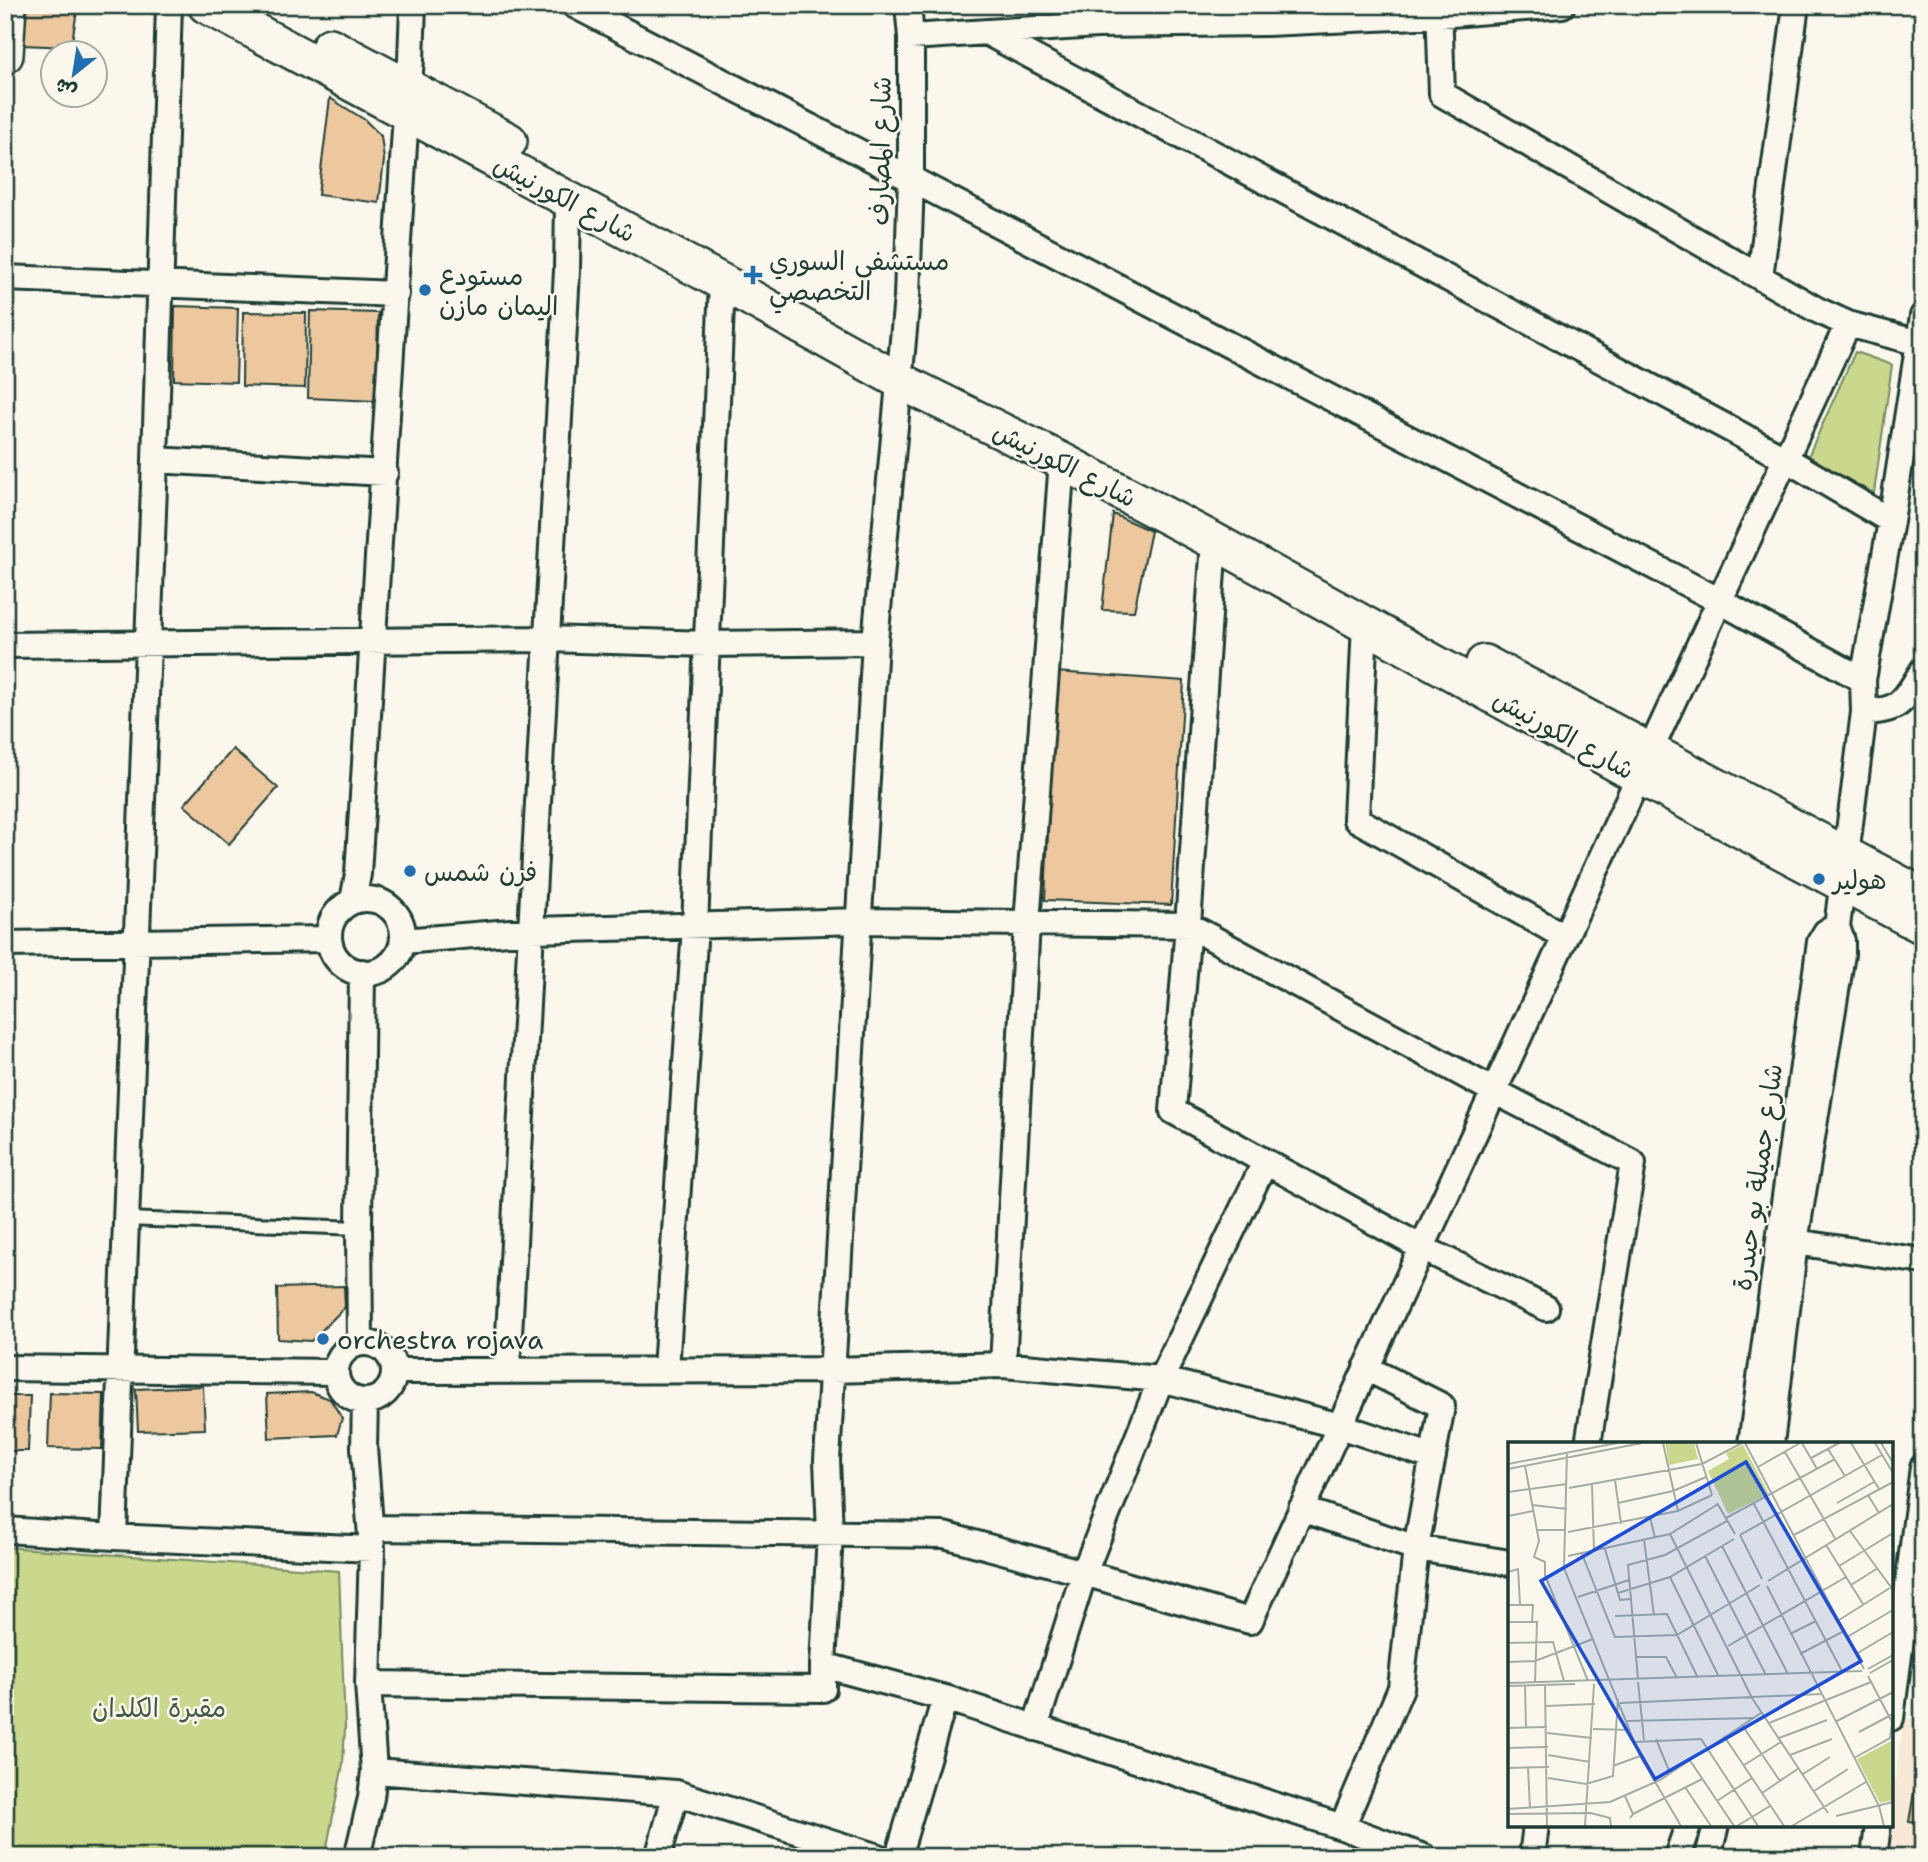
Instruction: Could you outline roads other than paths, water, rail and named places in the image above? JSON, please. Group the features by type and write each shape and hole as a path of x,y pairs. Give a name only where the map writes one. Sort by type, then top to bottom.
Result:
{"street":[{"path":"5,55 8,5"},
{"path":"114,1537 155,460 169,5"},
{"name":"شارع الكورنيش","path":"206,5 407,100 901,369 1645,763 1844,870 1923,926"},
{"name":"شارع الكورنيش","path":"251,5 568,200 722,282 901,369 1062,461 1365,623 1645,763"},
{"path":"354,901 385,473 413,5"},
{"path":"574,5 1720,601 1863,680"},
{"name":"شارع المصارف","path":"824,1665 830,1533 827,1460 832,1370 875,642 901,369 911,179 911,37 908,5"},
{"path":"911,37 988,33 1096,15 1266,14 1562,5"},
{"path":"1760,277 1797,5"},
{"path":"1439,10 1442,94 1817,310 1848,324 1919,343"},
{"path":"988,33 1786,459 1891,521"},
{"path":"507,1371 533,930 567,271 568,200"},
{"path":"5,278 396,294"},
{"path":"666,1370 695,926 722,282"},
{"path":"1771,1442 1795,1242 1842,954 1842,942 1837,927 1864,712 1863,680 1891,521 1913,455 1923,316"},
{"path":"5,1530 114,1537 372,1538 830,1533 944,1535 1250,1621 1848,324"},
{"path":"155,460 385,473"},
{"path":"1003,1365 1027,923 1062,461"},
{"path":"1214,541 1173,1111 1422,1248 1546,1308"},
{"path":"1365,623 1356,819 1565,937"},
{"path":"5,645 374,639 547,639 708,644 875,642"},
{"path":"1864,712 1895,708 1923,670"},
{"name":"شارع الكورنيش","path":"1844,870 1923,896"},
{"path":"366,898 378,901 398,916 403,941 400,951 384,968 362,972 342,964 335,956 329,939 331,924 336,914 354,901 366,898"},
{"path":"403,941 533,930 860,921 1188,925 1633,1163 1588,1442"},
{"name":"شارع جميلة بو حيدرة","path":"1751,1442 1820,942 1826,932 1837,927"},
{"path":"5,944 329,939"},
{"path":"360,1343 362,972"},
{"path":"1035,1728 1084,1573 1161,1379 1265,1162"},
{"path":"1795,1242 1923,1261"},
{"path":"360,1343 370,1343 386,1351 394,1371 392,1385 386,1393 379,1398 365,1401 345,1393 339,1386 336,1372 344,1351 360,1343"},
{"path":"394,1371 832,1370 1003,1365 1161,1379 1340,1426 1433,1457"},
{"path":"5,1368 336,1372"},
{"path":"1342,1827 1401,1688 1416,1548 1441,1406 1366,1368"},
{"path":"357,1857 371,1798 374,1771 368,1684 372,1538 364,1448 365,1401"},
{"path":"1893,1686 1897,1623 1923,1467"},
{"path":"1301,1509 1416,1548 1508,1563"},
{"path":"368,1684 823,1689 824,1665 945,1698 1342,1827 1424,1857"},
{"path":"898,1857 945,1698"},
{"path":"374,1771 676,1793 878,1857"},
{"path":"658,1857 676,1793"},
{"path":"1532,1857 1536,1827"},
{"path":"1677,1857 1687,1827"},
{"path":"1708,1857 1716,1827"},
{"path":"1874,1857 1878,1827"}],"lane":[{"path":"126,1219 359,1228"}],"place":[{"name":"مستشفى السوري التخصصي","path":"753,275"},
{"name":"مستودع اليمان مازن","path":"425,290"},
{"name":"فرن شمس","path":"410,871"},
{"name":"هولير","path":"1819,879"},
{"name":"orchestra rojava","path":"323,1339"}],"park label":[{"name":"مقبرة الكلدان","path":"159,1707"}]}
